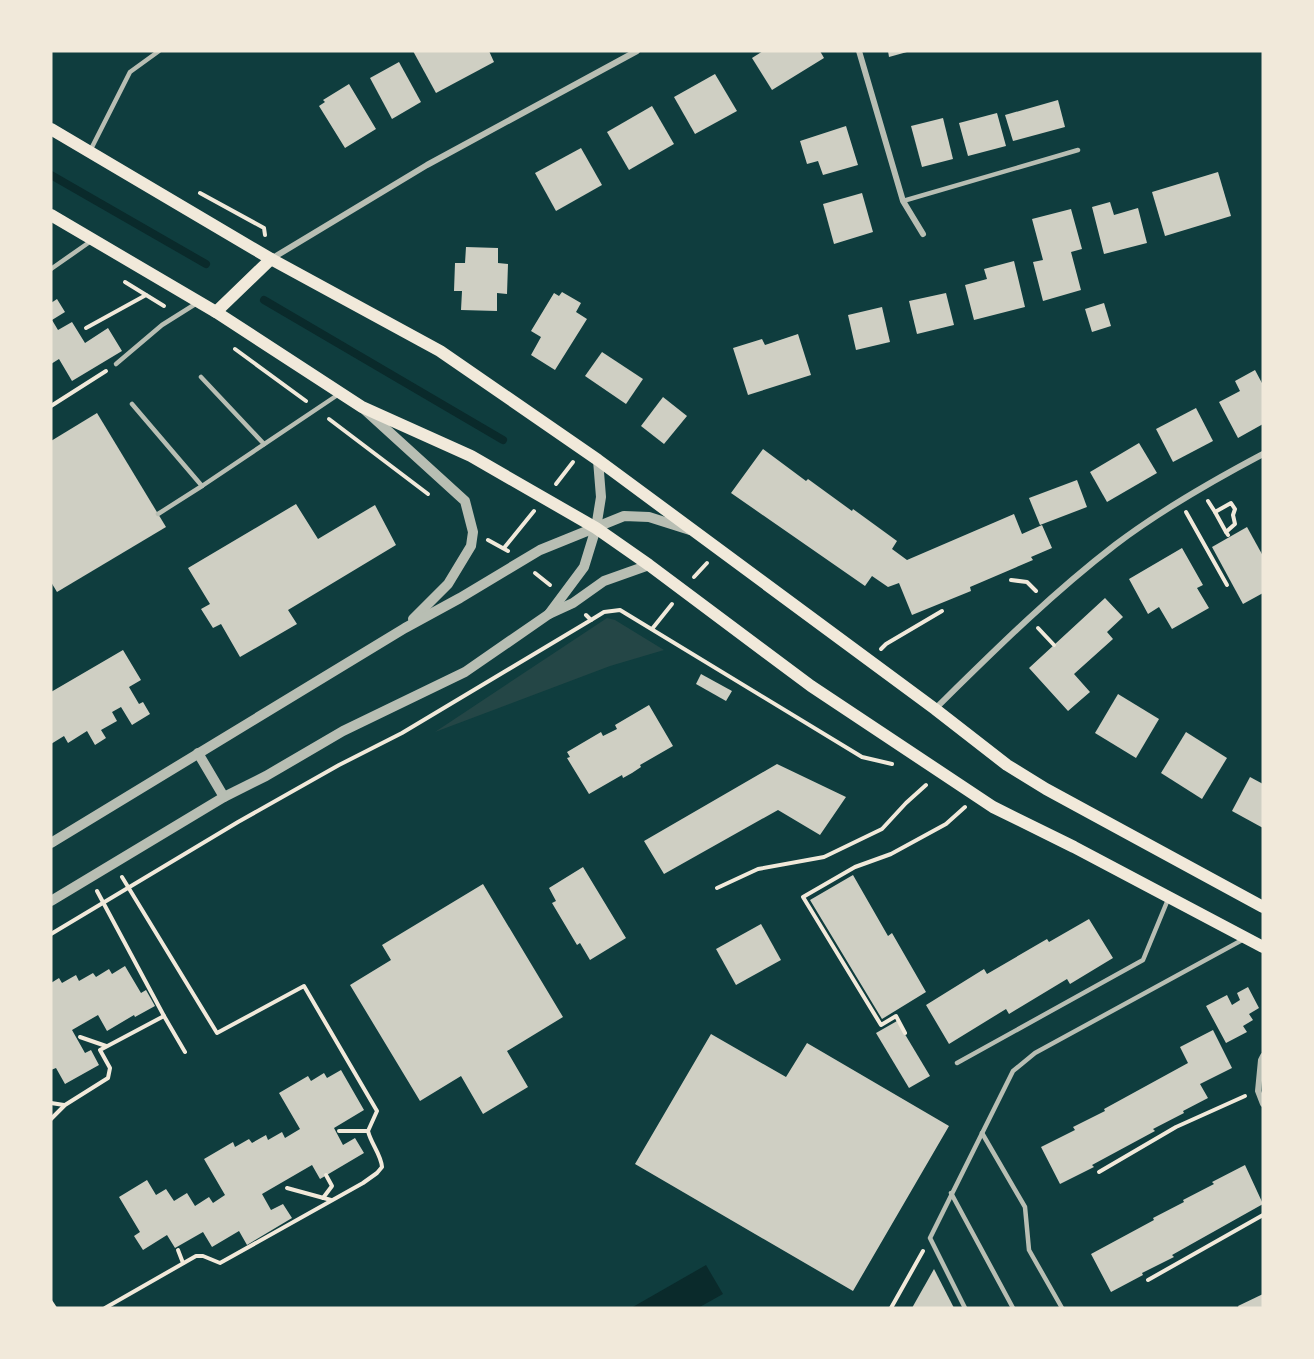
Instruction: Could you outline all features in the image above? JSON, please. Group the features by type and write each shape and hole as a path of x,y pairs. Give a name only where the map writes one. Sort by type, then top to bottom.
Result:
{"main road":[{"path":"51,129 271,259 440,351 598,460 870,660 1007,765 1046,789 1263,907"},
{"path":"51,215 216,312 339,394 362,407 471,456 596,528 811,686 976,797 1263,947"},
{"path":"216,312 271,259"}],"street":[{"path":"271,259 427,165 637,51"},
{"path":"859,51 903,201 923,234"},
{"path":"362,407 465,501 473,532 471,546 448,584 405,628"},
{"path":"935,709 1029,618 1115,545 1200,488 1263,454"},
{"path":"549,614 584,567 596,528 601,497 598,460"},
{"path":"51,843 405,628 540,550 624,516 649,517 696,532"},
{"path":"51,901 224,797 266,776 343,731 465,672 549,614 573,603 604,581 649,565"},
{"path":"198,753 224,797"},
{"path":"1263,1056 1258,1090 1263,1104"}],"lane":[{"path":"90,151 130,72 159,51"},
{"path":"903,201 1078,150"},
{"path":"51,269 94,240"},
{"path":"116,364 162,325 199,302"},
{"path":"201,377 264,444"},
{"path":"158,514 339,394"},
{"path":"132,404 202,486"},
{"path":"957,1063 1143,960 1169,897"},
{"path":"966,1308 930,1238 1013,1071 1035,1053 1247,938"},
{"path":"982,1133 1025,1207 1029,1250 1062,1308"},
{"path":"951,1193 1013,1308"}],"path":[{"path":"116,277 179,315"},
{"path":"86,328 146,295 161,280"},
{"path":"227,343 436,500"},
{"path":"51,406 116,364"},
{"path":"1200,488 1227,534 1235,524 1233,515 1235,509 1231,503 1215,512"},
{"path":"1179,501 1227,585"},
{"path":"504,548 562,595"},
{"path":"1011,580 1027,582 1048,602"},
{"path":"573,603 591,620"},
{"path":"51,934 238,822 339,765 402,733 604,612 620,610 862,757 896,764"},
{"path":"870,660 886,644 942,611"},
{"path":"1029,618 1054,645"},
{"path":"717,888 758,869 824,857 882,830 906,802 940,774"},
{"path":"905,1033 896,1016 881,1025 803,897 855,867 891,854 946,824 976,797"},
{"path":"105,1308 196,1256 203,1256 220,1263 363,1183 382,1167 381,1159 370,1140 368,1131 377,1111 304,986 217,1033 113,864"},
{"path":"90,877 185,1052"},
{"path":"51,1119 65,1105 108,1078 110,1068 100,1050 164,1016"},
{"path":"80,1036 106,1046"},
{"path":"1099,1172 1176,1127 1258,1090"},
{"path":"51,1103 65,1105"},
{"path":"339,1131 368,1131"},
{"path":"323,1198 332,1186 326,1175"},
{"path":"287,1188 332,1200"},
{"path":"1148,1280 1263,1215"},
{"path":"891,1308 930,1238"},
{"path":"178,1250 183,1263"},
{"path":"51,1302 55,1308"}],"shaded area":[{"path":"607,618 615,620 664,650 610,666 435,732"},
{"path":"706,1265 723,1294 698,1308 631,1308"}],"building":[{"path":"413,51 489,51 494,62 436,93"},
{"path":"763,51 820,51 824,58 772,90 752,58"},
{"path":"888,51 907,51 907,52 889,57"},
{"path":"399,62 421,102 392,119 370,78"},
{"path":"715,74 737,111 695,134 674,97"},
{"path":"349,84 376,129 345,148 319,106 325,102 323,100"},
{"path":"1058,100 1065,127 1013,141 1005,115"},
{"path":"652,106 674,144 629,170 607,132"},
{"path":"997,113 1006,146 968,156 959,123"},
{"path":"943,118 953,159 922,167 911,126"},
{"path":"846,126 858,165 823,175 818,161 807,164 800,141"},
{"path":"581,148 602,185 556,211 535,173"},
{"path":"1218,172 1231,216 1165,236 1152,192"},
{"path":"862,193 873,232 834,244 823,204"},
{"path":"1110,202 1114,215 1138,208 1147,243 1104,254 1092,207"},
{"path":"1071,209 1082,249 1071,252 1081,290 1043,301 1033,262 1043,260 1032,219"},
{"path":"466,247 498,248 498,263 508,264 507,294 497,293 497,311 461,310 462,291 454,291 455,263 465,263"},
{"path":"1014,261 1025,307 974,320 965,285 987,279 984,269"},
{"path":"562,292 581,303 576,312 587,319 555,370 531,355 541,337 531,331 554,293 559,296"},
{"path":"946,293 954,325 917,334 909,301"},
{"path":"57,299 65,312 52,320 58,330 72,322 85,343 108,328 122,351 72,381 59,359 51,364 51,303"},
{"path":"1104,303 1111,326 1092,332 1085,309"},
{"path":"882,307 890,342 856,350 848,315"},
{"path":"798,334 811,375 748,395 733,348 762,339 765,345"},
{"path":"602,352 643,379 626,404 585,376"},
{"path":"1255,370 1263,385 1263,424 1238,438 1219,402 1240,391 1235,381"},
{"path":"663,397 687,416 664,444 641,426"},
{"path":"1196,408 1213,441 1173,462 1156,429"},
{"path":"97,413 166,527 57,592 51,582 51,441"},
{"path":"1139,443 1157,473 1107,502 1090,472"},
{"path":"763,449 806,481 808,479 897,541 892,549 907,560 1014,514 1022,534 1042,525 1052,548 1031,557 1033,560 970,587 971,591 912,615 899,583 888,587 872,576 865,586 731,493"},
{"path":"1077,480 1087,507 1040,525 1029,498"},
{"path":"296,504 318,539 375,505 396,545 288,610 297,624 240,657 221,624 213,628 201,609 210,604 188,568"},
{"path":"1247,527 1263,556 1263,593 1243,604 1212,547"},
{"path":"1182,548 1203,585 1197,588 1209,608 1172,629 1159,607 1148,614 1129,579"},
{"path":"1105,598 1123,617 1107,632 1113,639 1074,674 1090,692 1068,711 1029,668"},
{"path":"123,650 141,680 129,687 139,704 143,702 150,714 132,725 121,707 112,712 117,721 101,730 106,738 95,745 87,731 68,743 64,736 51,744 51,692"},
{"path":"701,674 732,691 726,701 696,684"},
{"path":"1118,694 1159,719 1136,758 1095,733"},
{"path":"649,705 673,746 640,765 641,767 632,773 623,778 622,775 589,794 567,758 570,757 567,752 601,732 603,736 617,729 615,725"},
{"path":"1186,732 1227,758 1202,799 1161,773"},
{"path":"777,764 846,797 820,835 778,810 664,874 644,841"},
{"path":"1250,777 1263,784 1263,828 1232,811"},
{"path":"583,867 626,938 590,960 580,943 577,945 552,903 556,901 549,888"},
{"path":"853,875 888,936 892,933 926,992 882,1019 810,900"},
{"path":"483,884 563,1017 507,1051 528,1087 483,1114 461,1076 420,1101 350,985 391,960 382,945"},
{"path":"1089,919 1113,958 1070,984 1067,979 1009,1014 1006,1009 949,1044 926,1005 984,969 987,974 1047,939 1049,942"},
{"path":"761,924 781,960 736,985 716,949"},
{"path":"125,966 141,993 146,990 155,1006 107,1031 98,1015 72,1030 85,1053 91,1050 99,1065 65,1084 56,1068 51,1070 51,983 59,978 62,983 76,975 79,981 93,973 96,977 109,969 112,974"},
{"path":"1248,987 1259,1008 1249,1014 1253,1020 1243,1026 1247,1032 1226,1043 1206,1006 1227,995 1232,1005 1240,1000 1237,993"},
{"path":"897,1021 930,1076 909,1088 876,1033"},
{"path":"1213,1030 1232,1068 1200,1084 1208,1098 1153,1129 1155,1131 1092,1165 1094,1167 1060,1184 1041,1147 1075,1130 1073,1127 1188,1063 1180,1047"},
{"path":"711,1034 786,1077 807,1043 949,1126 853,1291 635,1164"},
{"path":"341,1070 364,1110 334,1128 343,1145 355,1138 364,1153 320,1179 312,1165 262,1194 271,1210 283,1204 292,1218 247,1245 239,1231 212,1247 203,1232 175,1248 167,1235 143,1250 134,1236 140,1232 119,1197 147,1180 156,1195 166,1189 174,1201 187,1193 195,1206 209,1197 213,1203 225,1195 204,1159 233,1142 235,1147 249,1139 252,1143 266,1135 268,1140 282,1132 285,1138 300,1129 279,1093 308,1076 311,1081 324,1073 327,1078"},
{"path":"1245,1165 1263,1204 1111,1292 1091,1254 1154,1220 1153,1218 1184,1202 1183,1200 1214,1184 1212,1182"},
{"path":"934,1269 954,1308 912,1308"},
{"path":"1263,1294 1263,1308 1239,1308 1238,1306"}],"waterway":[{"path":"51,175 206,264"},
{"path":"264,300 503,440"}]}
